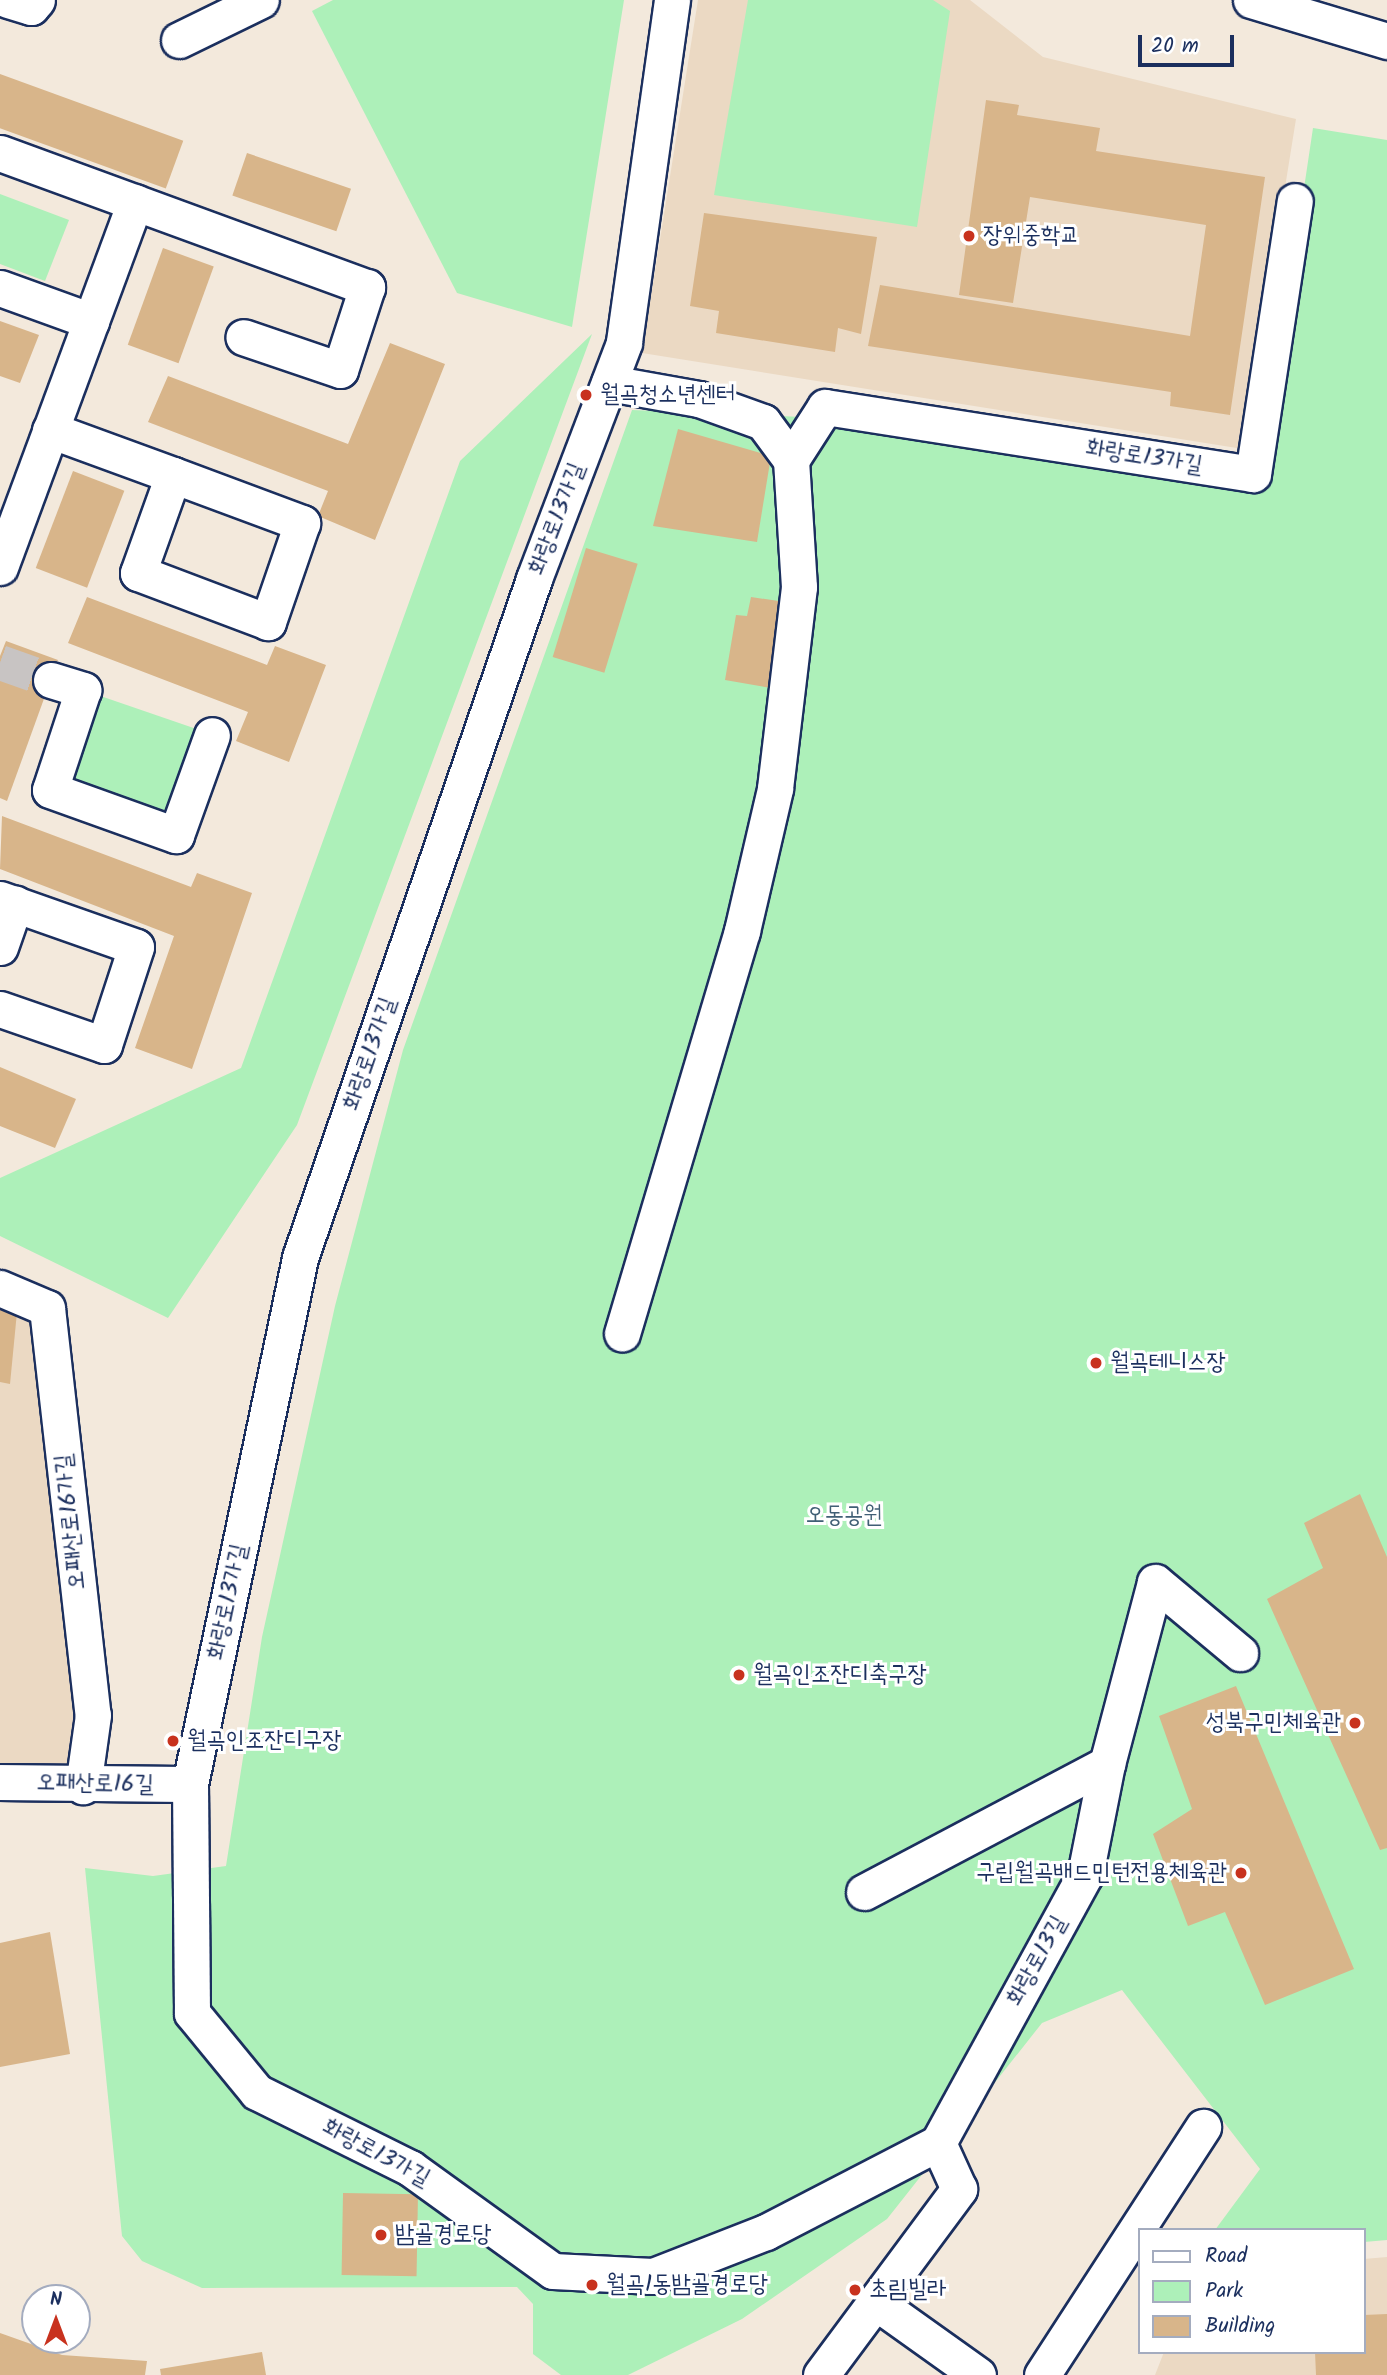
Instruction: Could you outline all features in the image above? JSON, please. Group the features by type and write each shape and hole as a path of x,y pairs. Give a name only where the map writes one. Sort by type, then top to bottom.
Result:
{"street":[{"path":"8,0 31,7 37,0"},
{"path":"179,40 261,0"},
{"name":"화랑로13가길","path":"671,0 624,343 534,579 300,1258 190,1784 192,2012 257,2092 410,2168 553,2272 653,2276 766,2232 938,2143"},
{"path":"1251,0 1387,41"},
{"path":"0,153 367,287 340,370 243,337"},
{"name":"화랑로13가길","path":"791,460 825,407 1252,474 1295,201"},
{"path":"2,556 135,202"},
{"path":"0,288 91,321"},
{"path":"609,383 699,399 763,422 791,460 799,587 775,789 742,930 622,1334"},
{"path":"50,430 173,475 302,523 268,622 138,573 173,475"},
{"path":"51,680 83,690 50,790 176,835 212,735"},
{"path":"0,947 7,901 136,947 104,1045 0,1009"},
{"name":"오패산로16가길","path":"0,1288 47,1308 93,1715 83,1786"},
{"name":"화랑로13길","path":"938,2143 1085,1875 1107,1764 1155,1582 1240,1653"},
{"path":"864,1892 1107,1764"},
{"name":"오패산로16길","path":"0,1782 83,1786 190,1784"},
{"path":"1042,2375 1203,2127"},
{"path":"821,2375 959,2189 938,2143"},
{"path":"877,2303 978,2375"}],"shaded area":[{"name":"장위중학교","path":"698,0 970,0 1043,57 1296,119 1243,449 642,353"},
{"path":"0,1288 47,1308 83,1786 0,1782"},
{"path":"1387,2257 1387,2375 1155,2375 1163,2354 1366,2354 1366,2259"}],"green space":[{"path":"333,0 624,0 572,327 457,293 312,11"},
{"path":"748,0 933,0 950,11 917,227 714,195"},
{"name":"오동공원","path":"1313,128 1387,140 1387,2240 1366,2242 1366,2228 1216,2228 1260,2169 1122,1990 1042,2023 887,2219 742,2319 628,2375 561,2375 533,2354 533,2304 517,2287 202,2288 142,2261 122,2236 85,1868 153,1876 226,1866 262,1637 335,1306 403,1050 632,410 802,417 1260,483"},
{"path":"0,194 69,220 45,281 0,264"},
{"path":"592,334 297,1125 168,1318 0,1236 0,1178 241,1068 460,461"},
{"path":"83,690 213,735 178,834 49,789"}],"building":[{"path":"0,74 183,141 166,189 0,128"},
{"path":"986,100 1019,105 1017,115 1100,128 1096,151 1265,177 1230,415 1170,406 1171,392 868,346 880,285 1190,336 1206,225 1030,197 1013,303 959,295"},
{"path":"247,153 351,189 336,231 232,196"},
{"path":"704,213 877,237 861,334 838,328 835,352 716,333 719,311 690,306"},
{"path":"163,248 214,266 179,363 128,345"},
{"path":"0,321 39,335 20,383 0,376"},
{"path":"390,343 445,364 375,540 318,516 328,491 148,422 168,376 348,444"},
{"path":"678,429 771,456 757,542 653,526"},
{"path":"73,471 124,491 87,588 36,568"},
{"path":"586,548 638,564 604,673 553,657"},
{"path":"87,597 267,665 275,646 326,665 289,762 236,741 248,712 68,643"},
{"path":"751,597 792,603 777,689 725,680 736,615 747,616"},
{"path":"6,641 58,660 7,801 0,798 0,656"},
{"path":"2,816 191,887 197,873 252,893 192,1069 135,1048 174,936 0,869"},
{"path":"0,1067 76,1099 55,1148 0,1126"},
{"path":"0,1309 17,1312 10,1384 0,1382"},
{"name":"성북구민체육관","path":"1360,1494 1387,1557 1387,1848 1380,1850 1267,1599 1323,1568 1304,1523"},
{"name":"구립월곡배드민턴전용체육관","path":"1236,1686 1354,1969 1265,2005 1225,1912 1188,1926 1153,1834 1192,1809 1159,1716"},
{"path":"50,1932 70,2054 0,2067 0,1943"},
{"name":"밤골경로당","path":"343,2193 418,2194 417,2276 342,2275"},
{"path":"1387,2314 1387,2375 1316,2375 1315,2354 1366,2354 1366,2315"},
{"path":"0,2333 21,2340 21,2354 59,2354 147,2361 145,2375 0,2375"},
{"path":"262,2352 266,2375 161,2375 160,2369"}],"tunnel":[{"path":"0,662 51,680"}],"place":[{"name":"장위중학교","path":"969,236"},
{"name":"월곡청소년센터","path":"586,395"},
{"name":"월곡테니스장","path":"1096,1363"},
{"name":"월곡인조잔디축구장","path":"739,1675"},
{"name":"성북구민체육관","path":"1355,1723"},
{"name":"월곡인조잔디구장","path":"173,1741"},
{"name":"구립월곡배드민턴전용체육관","path":"1241,1873"},
{"name":"밤골경로당","path":"381,2235"},
{"name":"월곡1동밤골경로당","path":"592,2285"},
{"name":"초림빌라","path":"855,2290"}]}
